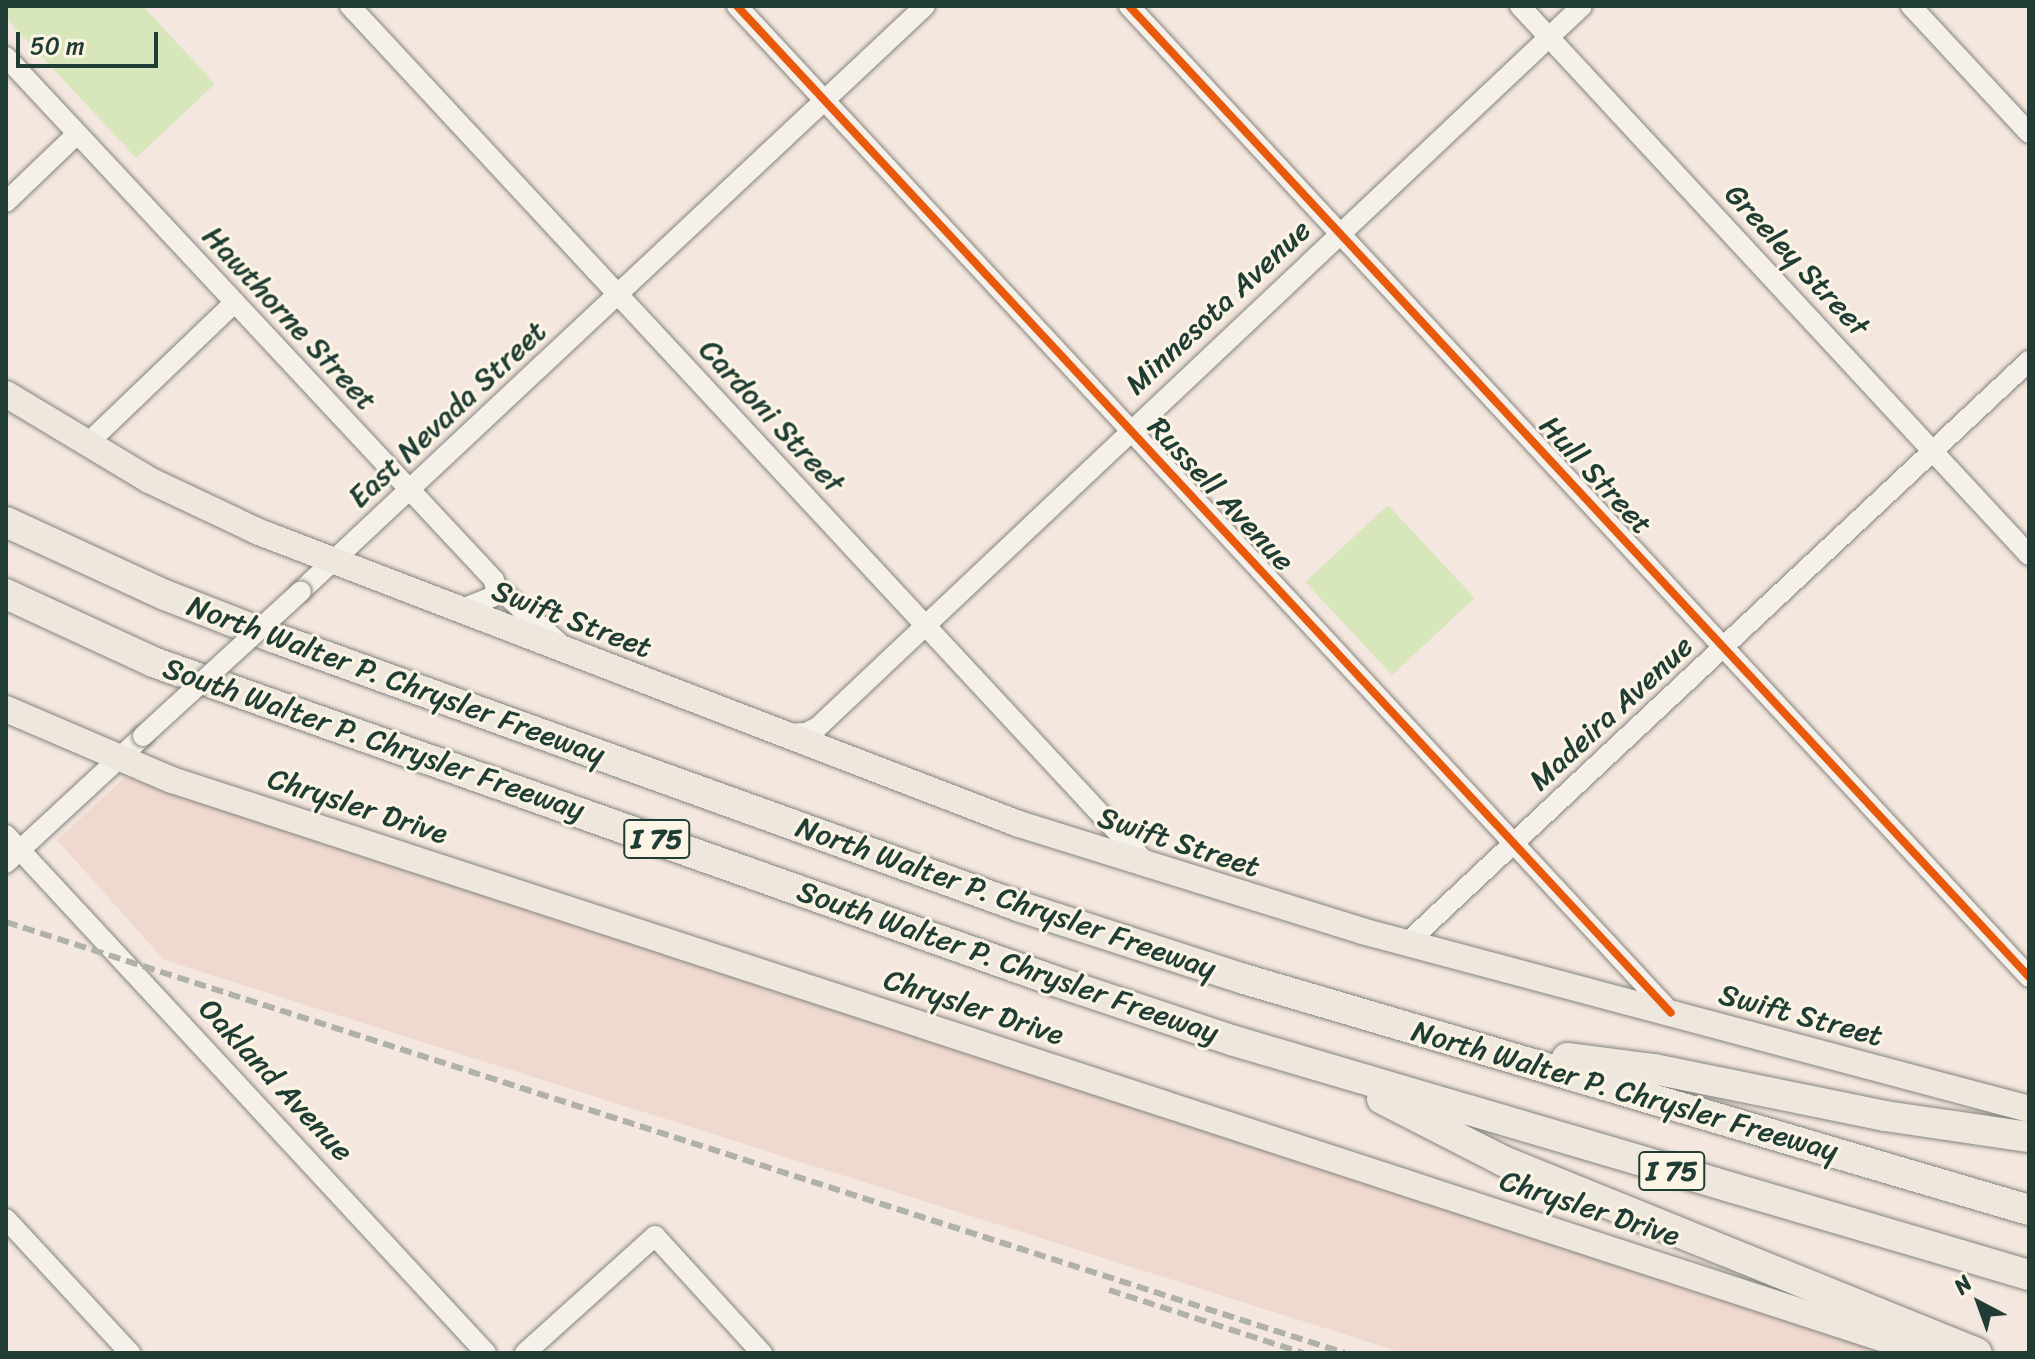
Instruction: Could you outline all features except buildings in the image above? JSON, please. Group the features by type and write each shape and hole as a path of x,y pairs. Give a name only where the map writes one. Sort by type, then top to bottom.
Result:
{"highway":[{"name":"North Walter P. Chrysler Freeway","path":"6,522 151,590 275,638 1021,907 1244,979 2029,1210"},
{"name":"South Walter P. Chrysler Freeway","path":"6,594 153,662 1049,979 1316,1065 2029,1275"},
{"path":"1481,1048 1654,1069 1885,1116 2029,1137"},
{"path":"1316,1065 1503,1161 1977,1353"}],"main road":[{"path":"6,394 86,445 201,506 333,561"},
{"name":"Swift Street","path":"333,561 1019,824 1150,867 1407,943 2029,1109"},
{"name":"Chrysler Drive","path":"6,709 172,780 1927,1353"}],"street":[{"name":"Cardoni Street","path":"350,6 1150,867"},
{"name":"Russell Avenue","path":"737,6 1671,1013"},
{"name":"East Nevada Street","path":"6,863 14,841 119,758 410,490 925,6"},
{"name":"Hull Street","path":"1129,6 2029,977"},
{"name":"Greeley Street","path":"1520,6 2029,555"},
{"name":"Minnesota Avenue","path":"781,734 810,731 827,718 1582,6"},
{"path":"1911,6 2029,133"},
{"name":"Hawthorne Street","path":"6,57 494,580 496,586 571,653"},
{"path":"6,202 77,134"},
{"path":"86,445 234,303"},
{"name":"Madeira Avenue","path":"1407,943 2029,361"},
{"path":"459,610 492,597 496,586"},
{"name":"Minnesota Avenue","path":"813,745 827,718"},
{"name":"Oakland Avenue","path":"6,820 14,841 486,1353"},
{"path":"6,1219 130,1353"},
{"path":"525,1353 655,1236 762,1353"}],"shaded area":[{"path":"125,777 1904,1353 1403,1353 164,960 57,840"}],"green space":[{"path":"6,6 143,6 215,84 136,158 6,18"},
{"path":"1388,505 1475,598 1392,675 1305,582"}],"railway":[{"path":"6,922 1344,1353"},
{"path":"1109,1290 1303,1353"}],"cycle path":[{"path":"737,6 1671,1013"},
{"path":"1129,6 2029,977"}]}
